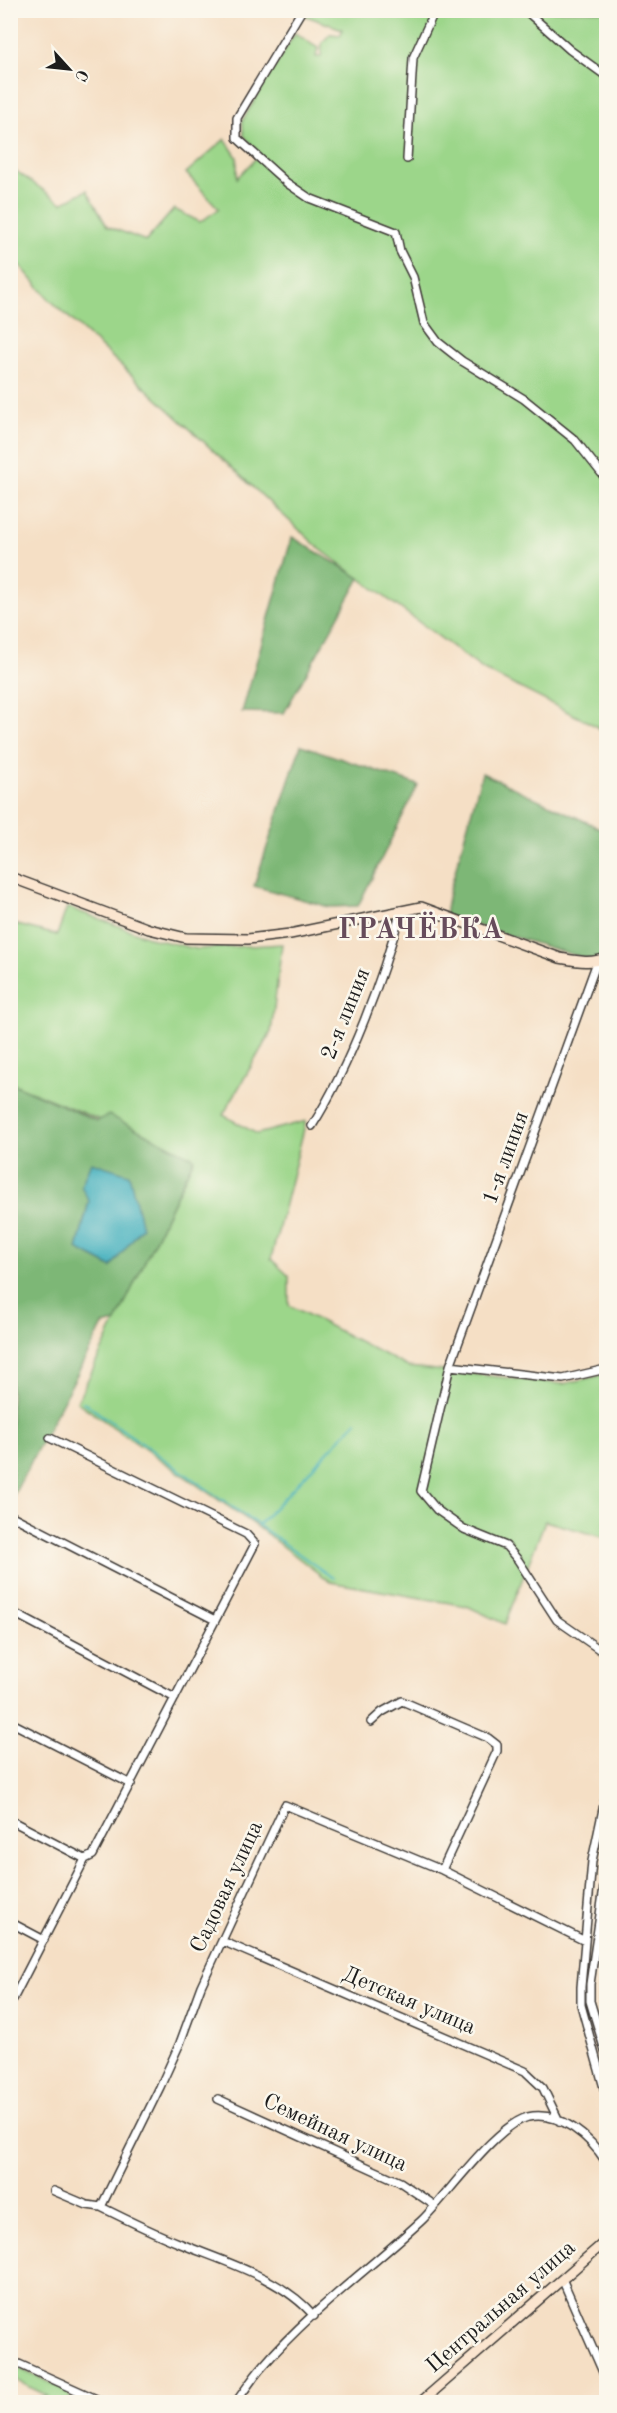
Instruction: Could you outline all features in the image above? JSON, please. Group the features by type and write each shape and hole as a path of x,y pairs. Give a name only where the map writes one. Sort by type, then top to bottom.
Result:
{"street":[{"path":"302,10 237,118 237,138 287,183 309,198 396,232 400,251 413,277 424,323 438,342 462,361 524,399 575,441 606,479"},
{"path":"407,159 413,58 435,10"},
{"path":"525,10 570,50 606,76"},
{"path":"10,877 149,929 196,939 248,939 290,934 421,907 560,958 602,960"},
{"name":"2-я линия","path":"312,1125 333,1094 390,951 401,910"},
{"name":"1-я линия","path":"602,960 450,1366 421,1491 437,1510 464,1528 506,1546 518,1560 557,1620 606,1654"},
{"path":"450,1366 563,1379 606,1369"},
{"path":"10,2005 85,1859 93,1855 131,1785 254,1549 254,1540 50,1438"},
{"path":"12,1516 215,1620"},
{"path":"10,1611 175,1698"},
{"path":"371,1722 382,1712 402,1701 488,1738 497,1745 497,1751 442,1870"},
{"path":"10,1722 131,1785"},
{"path":"606,1795 592,1862 581,2005 606,2095"},
{"name":"Садовая улица","path":"101,2207 175,2054 201,1986 285,1805 442,1870 585,1941"},
{"path":"10,1820 85,1859"},
{"path":"606,1873 590,1984 591,2001 606,2054"},
{"path":"10,1922 44,1940"},
{"name":"Детская улица","path":"222,1941 525,2071 543,2088 559,2121"},
{"name":"Семейная улица","path":"218,2099 400,2182 434,2205"},
{"path":"236,2403 262,2366 423,2218 496,2138 514,2123 538,2116 559,2121 585,2136 606,2162"},
{"path":"54,2191 93,2207 101,2207 287,2292 303,2303 314,2316"},
{"name":"Центральная улица","path":"421,2403 606,2241"},
{"path":"563,2281 606,2379"},
{"path":"598,2357 606,2354"},
{"path":"10,2360 103,2403"}],"green space":[{"path":"307,11 606,11 606,735 596,726 484,670 320,549 49,299 11,255 10,167 62,203 87,190 107,226 146,241 174,209 200,222 219,209 186,173 225,139 237,157 237,178 260,154 244,136 242,121 295,33 318,48 316,57 321,57 322,43 330,34 341,35 342,29 306,16"},
{"path":"292,537 360,578 284,713 242,712"},
{"path":"301,745 418,785 358,906 329,907 254,886"},
{"path":"482,773 606,831 606,958 597,962 445,916 448,897"},
{"path":"67,907 154,939 197,949 282,944 271,1032 223,1115 257,1134 306,1121 271,1259 289,1276 289,1305 408,1367 563,1384 606,1374 606,1538 545,1521 505,1624 467,1606 330,1582 255,1525 77,1402 194,1159 11,1083 10,923 57,935"},
{"path":"11,1083 97,1121 109,1115 194,1158 116,1322 103,1325 11,1500","holes":["89,1201 111,1267 77,1249"]},
{"path":"11,2365 67,2390 72,2402 20,2402 48,2396 11,2378"}],"water":[{"path":"91,1162 129,1174 142,1227 111,1267 77,1249 89,1201 81,1186"}],"waterway":[{"path":"83,1402 258,1525 357,1421"},
{"path":"258,1525 333,1578"}],"district":[{"name":"ГРАЧЁВКА","path":"421,931"}]}
